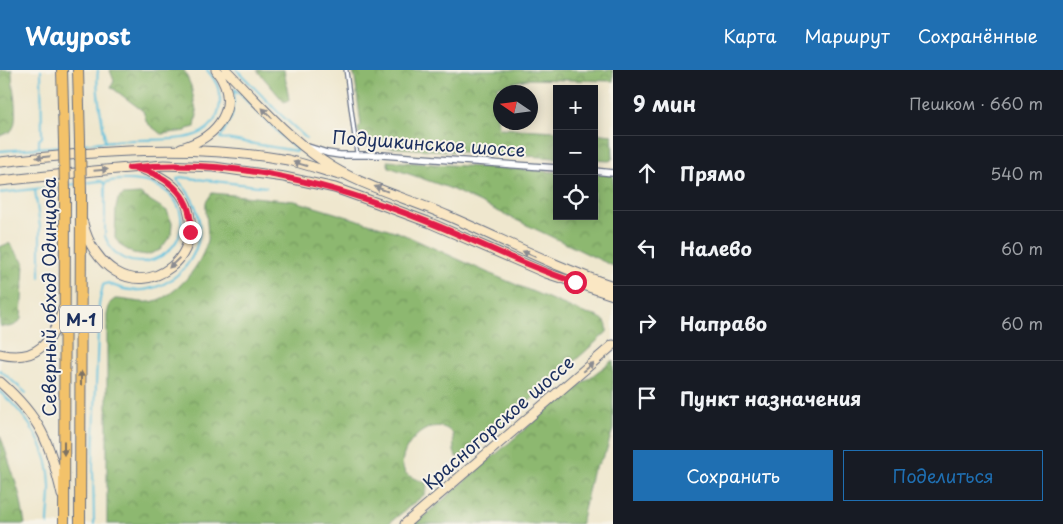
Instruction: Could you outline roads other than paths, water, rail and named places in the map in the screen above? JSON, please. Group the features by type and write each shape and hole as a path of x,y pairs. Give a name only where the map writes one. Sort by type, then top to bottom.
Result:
{"highway":[{"name":"Северный обход Одинцова","path":"62,70 65,194 64,524"},
{"name":"Северный обход Одинцова","path":"78,70 81,194 80,524"}],"main road":[{"path":"161,150 180,149 198,142 216,130 225,114 227,99 225,86 216,70"},
{"path":"226,70 300,144 330,166 363,182 449,216 533,256 613,286"},
{"name":"Подушкинское шоссе","path":"0,162 93,152 161,150 247,154 290,161 363,182"},
{"path":"0,181 164,165 214,167 284,177 335,188 428,222 546,273 613,295"},
{"path":"81,210 85,232 93,249 103,263 112,270 123,275 141,278 160,274 171,267 182,254 189,238 190,220 186,204 177,190 163,178 140,168 129,168"},
{"path":"0,354 21,356 42,348 48,342 57,326 63,309 65,294"},
{"name":"Красногорское шоссе","path":"405,524 445,487 613,345"},
{"path":"0,382 20,399 44,434 54,460 64,504"}],"street":[{"name":"Подушкинское шоссе","path":"300,144 327,153 382,155 553,168"},
{"path":"598,171 613,172"}],"lane":[{"path":"346,70 357,155"}],"waterway":[{"path":"39,147 39,140 42,137 41,70"},
{"path":"98,70 98,97 105,142"},
{"path":"83,144 120,140 184,138 206,130 214,121 220,103 220,93 214,79 207,70"},
{"path":"237,70 306,138"},
{"path":"235,89 297,149 296,151 220,138 232,116 235,89"},
{"path":"0,151 61,146"},
{"path":"94,524 93,466 99,304 103,285 108,283 127,290 146,289 164,284 179,273 191,259 198,242 199,223 194,203 177,179 180,177 266,187"},
{"path":"85,183 100,181 105,183 121,180 140,181 150,183 165,190 176,201 180,211 181,228 176,242 154,260 140,262 126,259 114,251 105,236 105,183"},
{"path":"67,185 78,184"},
{"path":"0,193 60,186"},
{"path":"35,190 40,227 40,277"},
{"path":"0,370 26,393"},
{"path":"0,392 20,412 42,447 49,475 48,524"}]}
